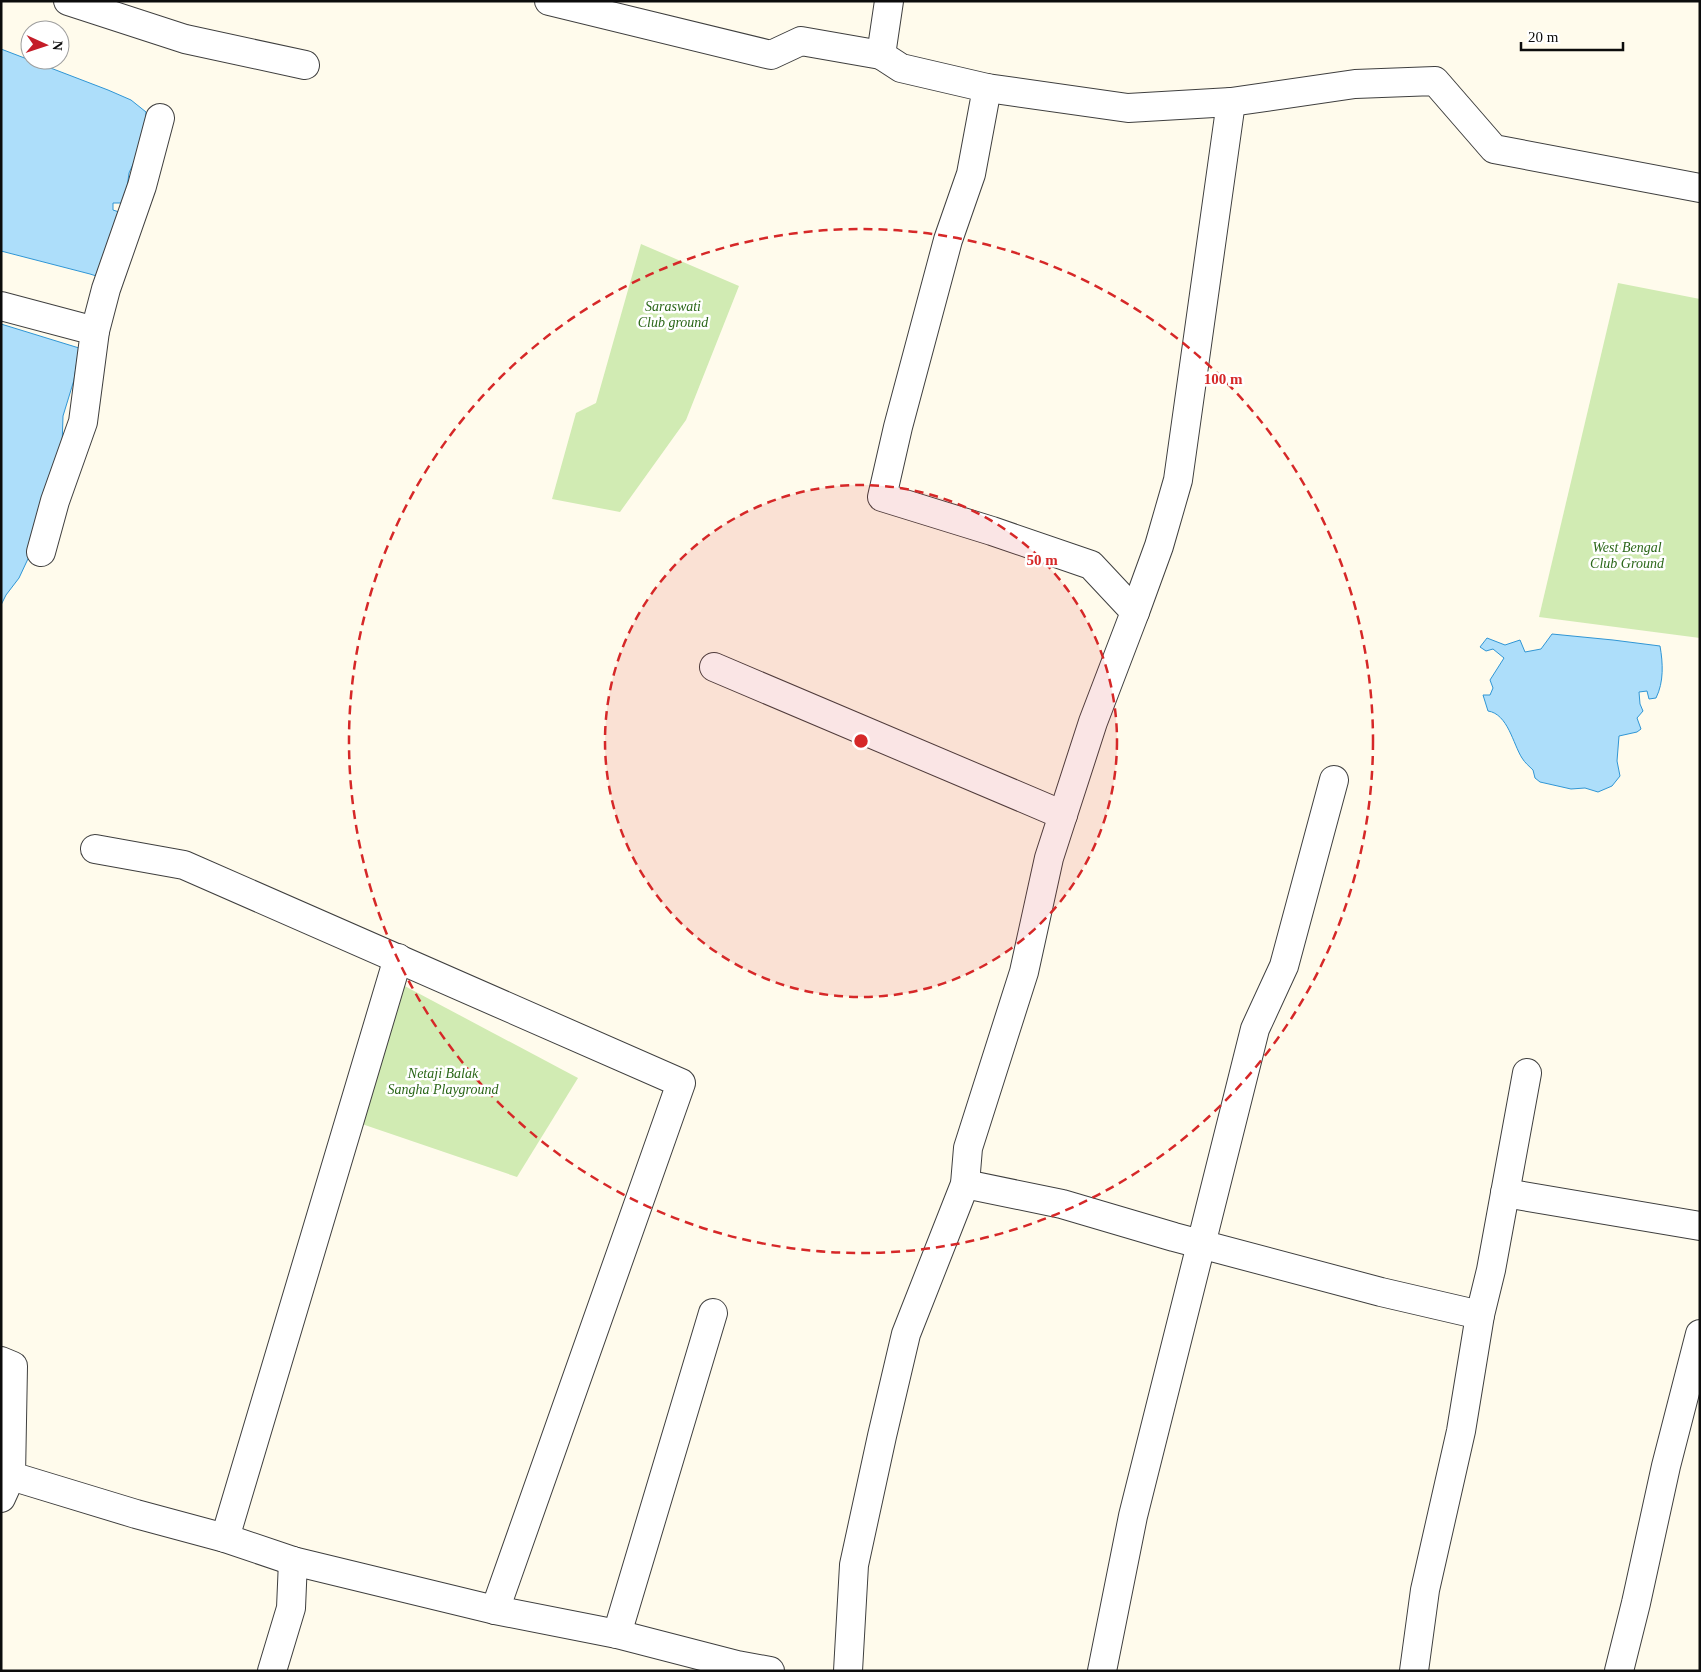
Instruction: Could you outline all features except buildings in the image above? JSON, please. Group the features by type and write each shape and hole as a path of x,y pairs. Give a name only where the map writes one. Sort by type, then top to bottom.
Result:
{"street":[{"path":"68,1 185,39 305,65"},
{"path":"550,1 771,55 801,41 881,55 901,68 987,88 1128,108 1231,102 1355,84 1435,81 1494,149 1700,188"},
{"path":"881,55 889,1"},
{"path":"987,88 971,174 948,240 898,427 882,497 992,531 1091,565 1135,612"},
{"path":"848,1671 854,1565 906,1334 965,1184 968,1148 1024,972 1049,858 1093,722 1159,546 1178,480 1231,102"},
{"path":"41,552 55,502 83,422 95,331 106,289 142,186 160,118"},
{"path":"1,306 95,331"},
{"path":"714,667 1063,815"},
{"path":"1102,1671 1133,1516 1255,1028 1284,966 1334,780"},
{"path":"95,849 184,865 681,1083 495,1610"},
{"path":"224,1538 398,958"},
{"path":"1414,1671 1425,1590 1461,1431 1480,1315 1491,1270 1527,1073"},
{"path":"965,1184 1062,1204 1201,1244 1381,1292 1480,1315"},
{"path":"1505,1193 1700,1226"},
{"path":"617,1634 713,1312"},
{"path":"1618,1671 1636,1603 1666,1466 1700,1334"},
{"path":"1,1361 13,1366 6,1487 136,1514 224,1538 293,1561 495,1610 617,1634 736,1668 770,1671"},
{"path":"272,1671 291,1608 293,1561"}],"green space":[{"name":"Saraswati Club ground","path":"641,244 739,286 686,420 620,512 552,499 576,413 596,403"},
{"name":"West Bengal Club Ground","path":"1618,283 1700,299 1700,638 1539,617"},
{"name":"Netaji Balak Sangha Playground","path":"399,983 578,1078 517,1177 359,1123"}],"water":[{"path":"1,49 20,56 20,70 56,70 131,100 146,112 145,138 129,173 125,203 113,203 113,210 119,212 109,280 1,251"},
{"path":"1,324 79,348 74,380 63,416 62,447 34,546 19,578 1,605"},
{"path":"1552,634 1660,646 1662,672 1659,692 1656,698 1649,699 1647,691 1639,692 1643,711 1637,718 1641,729 1637,732 1619,736 1617,761 1620,776 1612,786 1598,792 1585,788 1571,789 1540,782 1535,778 1533,770 1522,758 1505,723 1495,713 1488,711 1483,695 1490,695 1493,688 1490,680 1504,658 1493,649 1486,651 1480,647 1487,638 1505,645 1520,640 1525,652 1541,649"}]}
